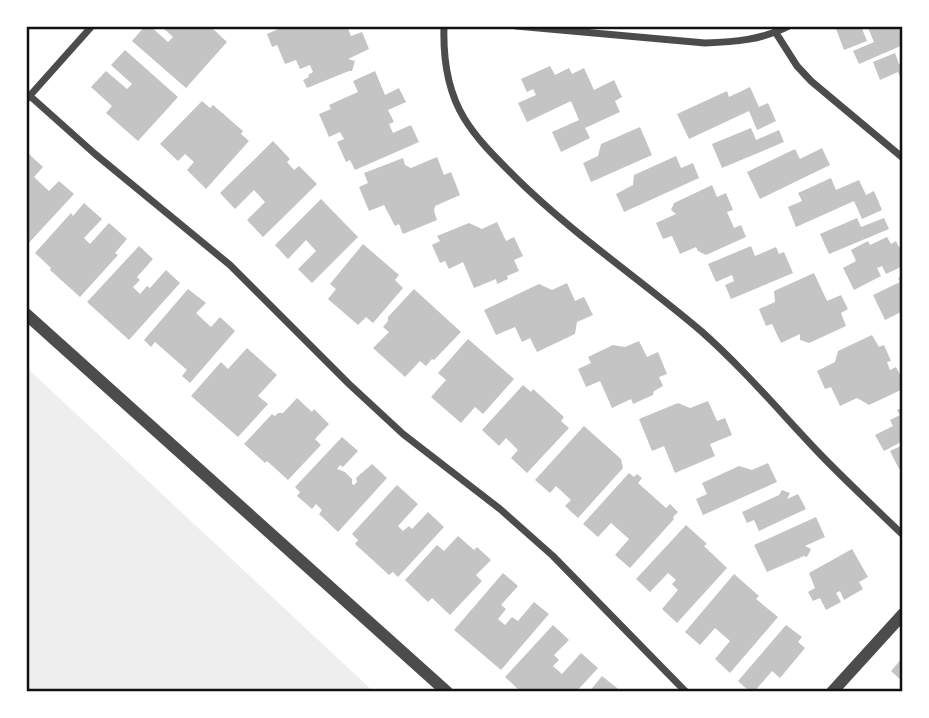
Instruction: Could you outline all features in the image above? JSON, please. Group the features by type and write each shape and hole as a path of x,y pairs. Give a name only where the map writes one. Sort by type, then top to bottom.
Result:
{"street":[{"path":"92,26 28,98 230,265 403,434 500,509 544,548 686,692"},
{"path":"444,26 444,61 456,103 474,132 496,157 569,226 663,299 726,354 903,535"},
{"path":"516,26 705,43 754,39 789,26"},
{"path":"776,33 797,66 811,80 903,158"},
{"path":"26,314 447,692"},
{"path":"832,692 903,614"}],"shaded area":[{"path":"26,367 374,692 26,692"}],"building":[{"path":"145,26 150,26 168,42 173,37 161,26 210,26 227,42 186,88 132,41"},
{"path":"285,26 347,26 351,36 362,32 369,49 348,59 355,61 352,71 307,88 303,80 313,72 310,65 300,69 296,60 285,64 277,45 272,47 267,34"},
{"path":"843,26 861,26 867,41 844,50 836,29"},
{"path":"903,26 903,45 859,64 853,51 874,42 868,28"},
{"path":"125,50 178,97 138,141 106,113 112,106 91,87 106,71 127,89 132,84 111,65"},
{"path":"895,53 899,64 903,63 903,83 898,72 880,80 873,62"},
{"path":"550,66 555,75 569,68 572,74 584,68 594,90 614,80 622,97 615,101 620,112 585,128 590,138 561,152 552,132 579,120 571,101 527,122 518,103 536,95 533,89 527,92 521,79"},
{"path":"375,71 385,95 399,88 406,102 388,110 394,122 389,124 393,133 411,125 419,142 355,170 350,160 346,162 337,142 344,139 340,132 329,137 319,114 331,109 329,105 358,92 353,81"},
{"path":"750,87 759,107 768,103 776,121 757,130 749,111 689,139 677,114 727,91 729,97"},
{"path":"202,101 210,108 213,105 243,131 241,134 249,141 206,189 187,170 194,162 185,154 178,161 160,144"},
{"path":"640,127 652,155 591,182 583,163 598,156 601,144"},
{"path":"751,128 756,140 779,130 784,142 722,168 712,144"},
{"path":"273,141 290,159 287,162 294,170 299,166 317,184 263,237 247,220 265,202 254,190 235,209 220,193"},
{"path":"822,148 830,165 760,199 747,172 795,149 800,159"},
{"path":"29,154 43,167 34,177 49,191 59,181 74,194 26,246 26,156"},
{"path":"676,156 681,168 693,163 699,178 624,212 616,194 633,185 634,175"},
{"path":"437,157 444,175 451,172 460,195 435,206 437,220 403,234 399,224 395,226 384,205 369,211 359,187 368,183 364,173 403,158 405,165 411,168"},
{"path":"831,178 836,190 859,180 866,195 874,191 882,210 862,219 854,201 796,227 788,207 802,201 798,193"},
{"path":"712,185 717,197 726,193 733,210 727,212 734,228 741,225 746,237 706,255 696,247 680,254 672,236 663,239 656,223 676,214 671,210 674,203"},
{"path":"321,199 358,237 312,283 298,269 316,251 306,240 288,259 275,245"},
{"path":"84,203 102,219 84,238 90,244 109,223 127,239 115,253 118,255 80,297 35,253 71,213 73,216"},
{"path":"857,218 861,227 884,218 889,229 829,254 820,234"},
{"path":"497,222 506,241 514,237 523,256 514,260 519,271 507,276 508,279 497,284 496,279 474,288 463,262 449,269 445,261 440,263 432,245 440,241 437,236 469,223 482,229"},
{"path":"887,237 891,244 896,241 899,247 903,245 903,266 886,274 882,266 877,268 881,276 854,290 843,268 856,261 851,250 868,241 870,245"},
{"path":"363,244 399,275 395,280 403,288 373,323 366,317 358,325 328,299 336,289 330,284"},
{"path":"139,246 153,259 137,277 140,280 133,287 140,294 147,286 150,288 166,270 180,283 129,340 87,302"},
{"path":"751,246 755,256 776,247 779,254 784,252 793,273 731,299 725,285 734,281 732,275 716,282 708,264"},
{"path":"814,273 827,301 841,295 848,309 841,313 846,326 809,343 800,340 800,334 781,343 772,324 766,326 759,309 775,302 774,291"},
{"path":"903,276 903,311 885,320 873,295 900,282 898,278"},
{"path":"567,283 575,301 584,297 593,315 577,322 575,334 537,352 530,338 522,342 515,327 496,335 484,310 539,284 552,290"},
{"path":"188,289 206,303 196,313 211,327 220,317 235,331 190,383 182,376 187,370 155,342 151,347 144,340"},
{"path":"414,289 461,332 434,360 426,366 420,361 405,377 373,348 389,332 383,327 388,317"},
{"path":"872,335 879,347 884,345 891,361 887,362 890,370 896,367 903,380 903,389 869,405 857,398 840,406 831,387 825,389 817,371 835,362 838,351"},
{"path":"468,339 514,379 483,414 475,407 461,423 431,397 446,380 438,373"},
{"path":"639,341 647,357 658,352 667,374 659,377 663,386 654,391 653,395 633,404 631,399 612,408 600,381 586,387 578,369 591,363 588,357 613,345 625,347"},
{"path":"247,348 277,375 258,396 268,404 238,437 191,396 221,362 228,369"},
{"path":"523,385 531,392 533,389 564,417 561,421 569,428 527,473 511,458 518,450 506,438 499,446 482,430"},
{"path":"297,398 312,412 314,409 329,424 315,439 321,445 288,480 244,444 272,414 275,416 283,413"},
{"path":"708,401 717,421 725,418 732,435 710,444 715,456 675,473 664,446 652,451 639,419 678,403 690,408"},
{"path":"903,407 903,441 884,451 875,435 893,426 890,420 900,415 897,410"},
{"path":"584,426 621,459 623,468 578,518 565,506 571,500 556,486 550,493 535,480"},
{"path":"342,437 358,451 343,467 340,465 337,469 352,479 352,484 357,482 356,478 372,464 387,478 338,532 319,514 322,510 316,504 312,509 297,496 300,492 295,487"},
{"path":"903,445 903,467 899,469 890,451"},
{"path":"768,463 777,482 703,515 696,499 707,494 702,483 739,466 752,470"},
{"path":"629,473 642,478 638,483 666,508 670,504 678,512 630,568 615,555 629,539 611,523 598,537 583,524"},
{"path":"397,485 418,504 398,526 403,531 409,526 412,529 428,512 444,527 398,577 393,572 389,575 355,544 358,540 352,534"},
{"path":"782,490 790,493 787,499 798,494 806,509 759,531 754,520 747,523 742,512 779,495"},
{"path":"816,517 825,537 805,546 811,549 807,557 767,572 754,545"},
{"path":"686,525 727,568 677,623 662,609 678,590 672,584 676,580 668,573 650,592 636,579"},
{"path":"458,536 474,550 477,547 491,560 476,575 482,581 450,615 432,598 428,602 405,580 437,545 444,551"},
{"path":"852,549 868,577 859,582 863,589 844,600 840,591 836,593 841,602 826,610 820,598 813,601 808,592 815,588 809,573"},
{"path":"503,573 518,586 501,605 506,609 498,619 505,625 512,617 518,621 534,602 549,614 501,670 454,630"},
{"path":"734,574 759,596 756,599 778,617 730,673 715,659 730,641 715,628 700,645 685,632"},
{"path":"553,625 569,640 554,655 559,660 553,666 562,674 581,653 598,668 576,692 521,692 505,677"},
{"path":"786,625 802,637 798,642 805,648 780,678 772,671 754,692 750,692 738,681"},
{"path":"903,657 903,682 891,671"},
{"path":"602,676 622,692 589,692"}]}
